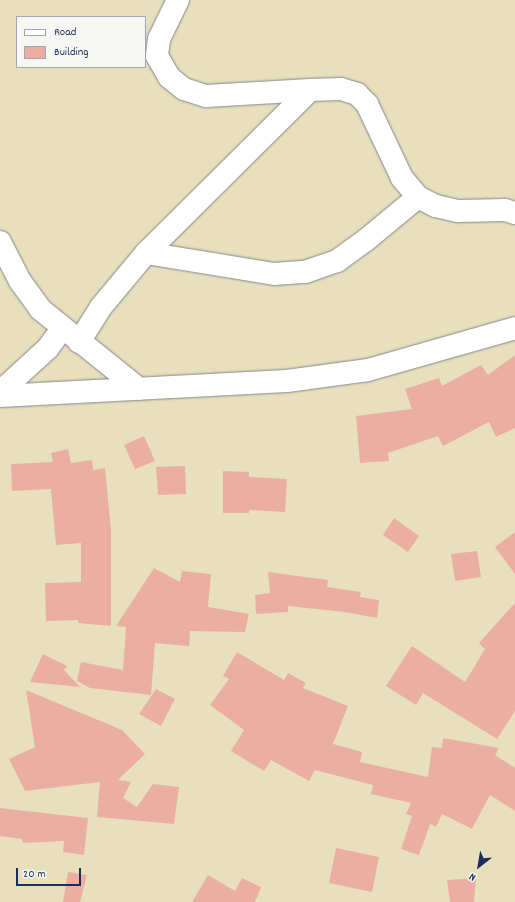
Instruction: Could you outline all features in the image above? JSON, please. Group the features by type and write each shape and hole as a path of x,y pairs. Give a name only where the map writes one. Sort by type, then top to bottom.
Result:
{"street":[{"path":"178,0 159,38 157,56 169,77 184,89 206,96 341,89 357,94 367,104 402,178 418,197 436,206 458,211 505,210 515,213"},
{"path":"79,342 101,307 146,253 310,90"},
{"path":"146,253 267,274 304,272 337,261 366,240 418,197"},
{"path":"0,242 28,296 62,329 139,389"},
{"path":"0,396 287,381 368,370 515,328"},
{"path":"0,392 48,348 62,329"}],"building":[{"path":"515,355 515,428 496,437 489,422 443,446 438,436 388,453 389,461 360,463 356,416 412,409 405,389 439,378 442,386 481,365 488,375"},
{"path":"144,436 155,461 135,469 124,445"},
{"path":"68,449 71,463 92,460 93,470 105,468 111,530 111,626 78,623 78,620 46,621 45,583 81,582 81,543 56,545 51,489 12,491 11,464 53,462 51,453"},
{"path":"185,466 186,494 158,495 156,467"},
{"path":"223,471 249,472 249,477 287,479 285,512 249,510 249,513 223,513"},
{"path":"394,518 419,536 408,552 383,535"},
{"path":"515,532 515,574 495,547"},
{"path":"477,551 481,577 455,581 451,554"},
{"path":"154,568 180,582 182,571 211,574 208,607 249,614 245,632 190,631 189,646 155,643 151,695 90,688 77,681 81,662 123,670 126,627 116,626"},
{"path":"268,572 328,580 327,587 361,592 360,597 379,600 377,618 344,612 288,606 288,612 256,614 255,595 270,593"},
{"path":"515,603 515,711 497,739 423,693 416,705 386,686 412,646 465,682 485,649 479,643"},
{"path":"237,652 284,680 288,673 306,683 303,688 348,706 333,744 362,752 360,762 428,777 432,747 442,748 443,738 499,748 495,755 515,768 515,811 490,795 472,829 442,814 436,827 430,824 419,855 401,849 412,816 406,814 411,803 371,794 373,785 315,770 309,781 271,760 264,771 231,751 244,730 210,705 229,679 223,676"},
{"path":"43,654 67,666 64,670 80,687 30,682"},
{"path":"156,689 175,699 161,726 139,714"},
{"path":"26,690 122,730 145,754 118,780 131,782 123,798 137,807 153,784 179,787 174,824 97,817 100,782 25,791 9,759 35,747"},
{"path":"0,808 88,818 84,855 63,852 64,841 23,843 22,839 0,836"},
{"path":"336,848 379,857 372,892 329,883"},
{"path":"68,872 87,875 80,902 63,902"},
{"path":"208,875 235,891 242,878 261,887 255,902 192,902"},
{"path":"476,878 474,902 450,902 447,880"}]}
